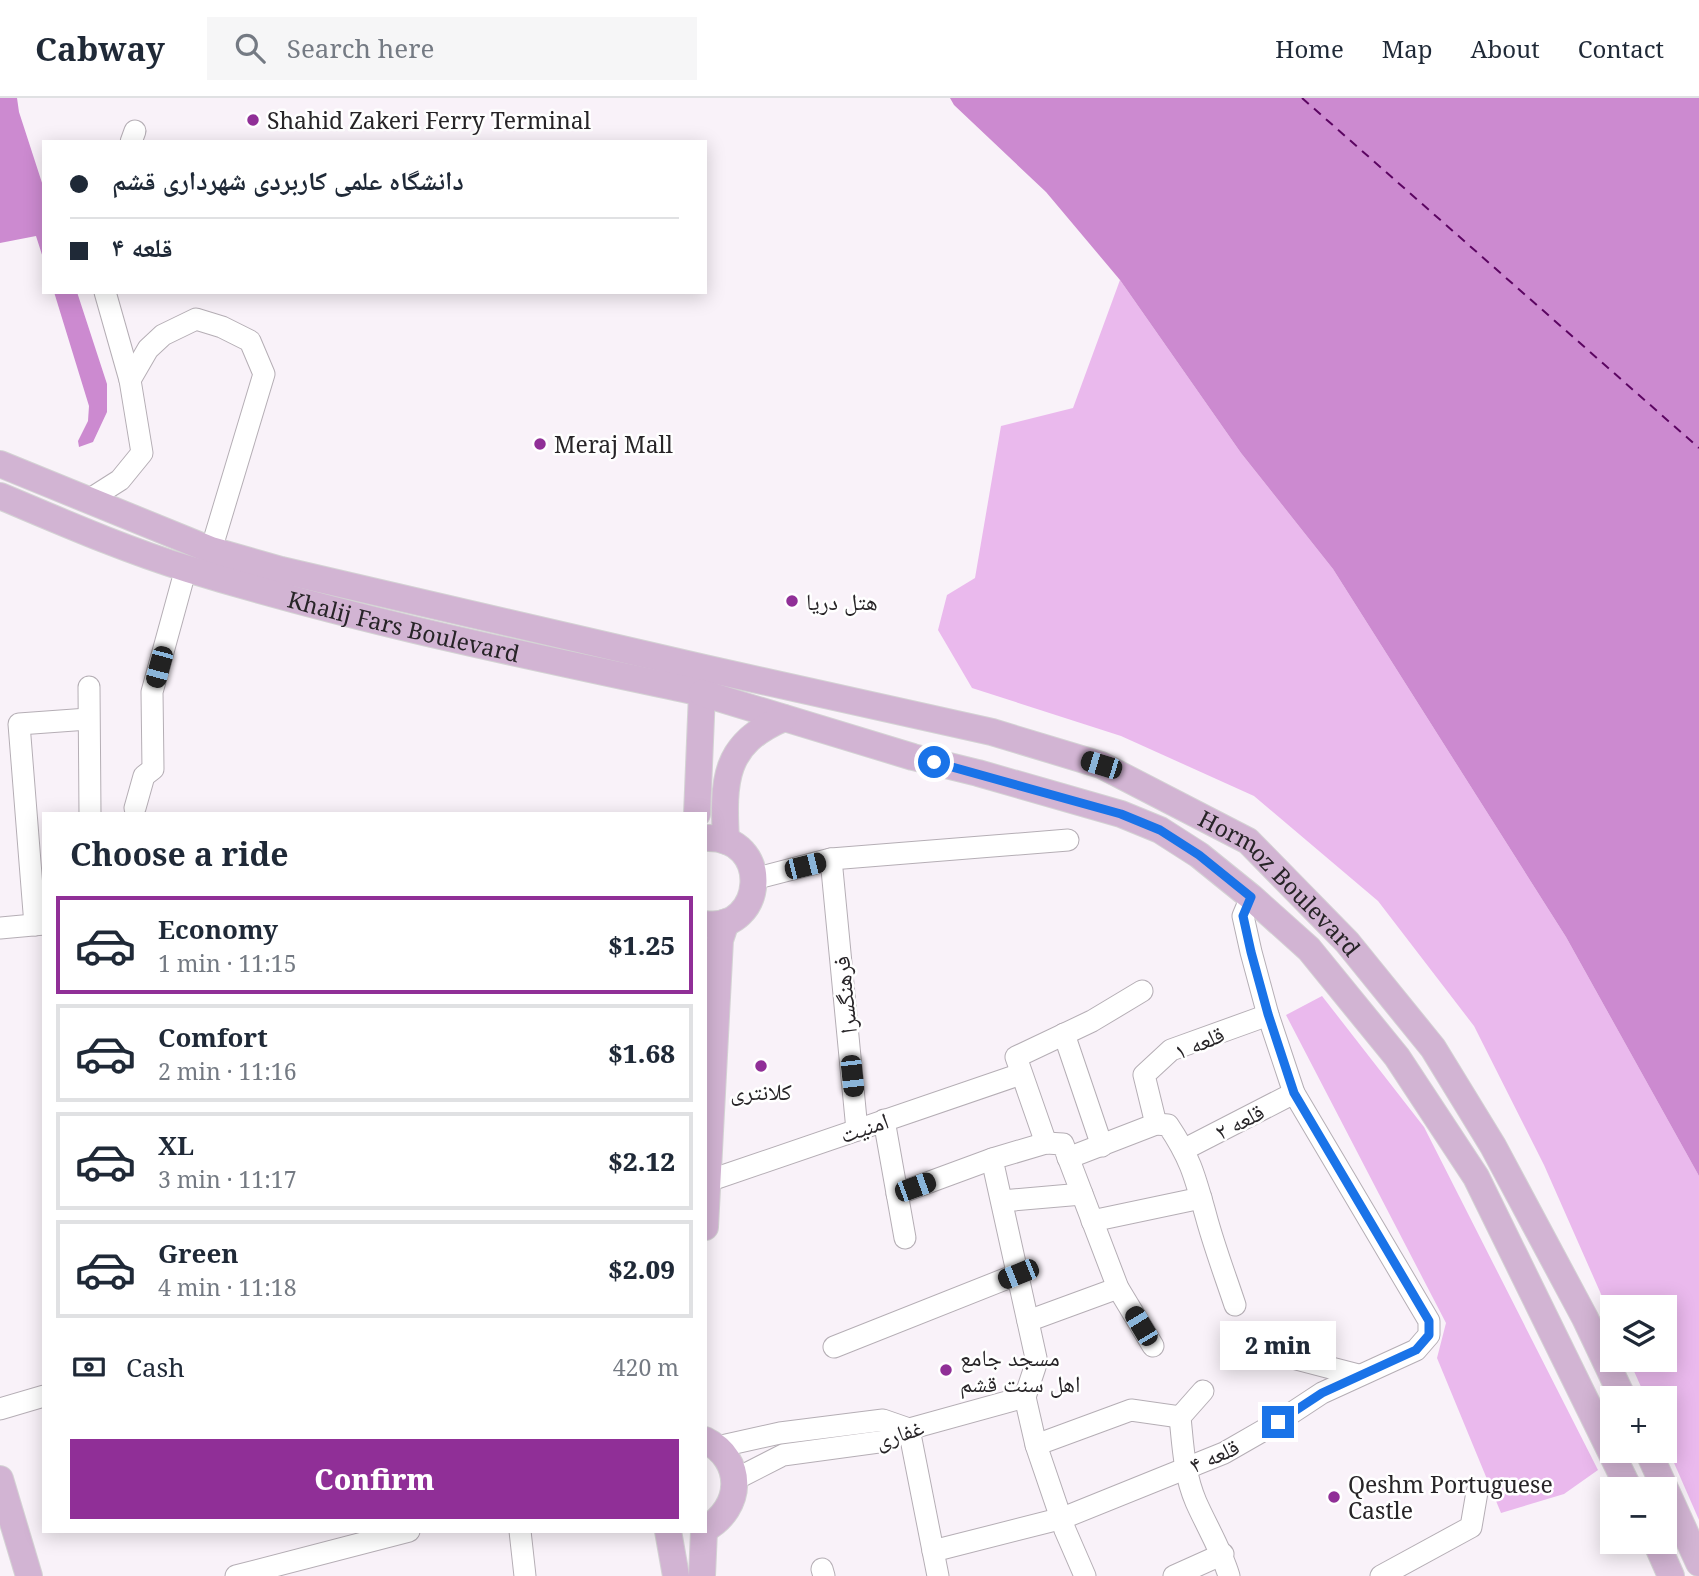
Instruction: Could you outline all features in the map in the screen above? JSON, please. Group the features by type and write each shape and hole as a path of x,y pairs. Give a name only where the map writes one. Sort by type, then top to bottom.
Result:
{"main road":[{"name":"Khalij Fars Boulevard","path":"0,464 211,550 703,681"},
{"name":"Khalij Fars Boulevard","path":"0,496 113,543 186,568 378,622 703,681"},
{"name":"Hormoz Boulevard","path":"703,681 924,716 992,732 1101,765 1248,841 1347,942 1433,1048 1486,1135 1585,1318 1617,1386"},
{"name":"Hormoz Boulevard","path":"703,681 784,718 913,757 1121,814 1160,830 1199,855 1251,897 1309,949 1397,1057 1476,1177 1623,1477"},
{"path":"697,812 703,681"},
{"path":"913,757 929,750 934,739 933,727 924,716"},
{"path":"707,1196 720,940 716,923 744,909 754,890 752,867 746,856 737,847 716,839 732,761 747,738 764,726 784,718"},
{"path":"978,773 967,757 969,746 974,736 992,732"},
{"path":"707,1528 731,1504 734,1479 725,1456 709,1441"},
{"path":"1653,1463 1699,1563"},
{"path":"0,1479 29,1576"},
{"path":"668,1533 676,1576"},
{"path":"702,1576 705,1533"},
{"path":"1661,1554 1671,1576"}],"street":[{"path":"87,501 120,480 142,453 130,380 105,294"},
{"path":"130,380 148,349 163,335 195,320 222,327 250,341 264,374 211,550"},
{"path":"135,808 144,776 153,769 152,692 186,568"},
{"path":"89,687 90,812"},
{"path":"0,928 40,925 36,852 19,724 88,719"},
{"path":"754,879 831,859 1068,840"},
{"name":"فرهنگسرا","path":"831,859 857,1130"},
{"path":"1251,897 1243,916 1268,1014 1294,1093"},
{"path":"1046,1143 1016,1057 1065,1034 1142,991"},
{"name":"قلعه ۱","path":"1156,1124 1144,1075 1171,1050 1268,1014"},
{"path":"1065,1034 1102,1146"},
{"name":"امنیت","path":"708,1181 1021,1074"},
{"name":"قلعه ۲","path":"1185,1149 1294,1093"},
{"name":"قلعه ۴","path":"933,1550 1063,1518 1224,1453 1322,1393 1416,1350 1429,1335 1429,1321 1294,1093"},
{"path":"884,1120 905,1238"},
{"path":"1068,1158 1156,1124 1168,1125 1185,1149 1194,1170 1235,1305"},
{"path":"897,1194 992,1159 1046,1143 1063,1144 1118,1288 1153,1346"},
{"path":"992,1159 1028,1321 1035,1367 1026,1397 1035,1445 1085,1576"},
{"path":"1002,1201 1082,1194"},
{"path":"1092,1221 1201,1198"},
{"path":"834,1347 1018,1274"},
{"path":"1028,1321 1118,1288"},
{"path":"1254,1348 1358,1375"},
{"path":"1203,1391 1180,1417 1185,1468 1196,1502 1223,1554 1229,1576"},
{"path":"0,1409 42,1397"},
{"name":"غفاری","path":"734,1479 783,1455 886,1441 909,1429 1026,1397"},
{"path":"1035,1445 1131,1410 1180,1417"},
{"path":"709,1441 883,1420 909,1429 938,1576"},
{"path":"1381,1576 1471,1527 1476,1492"},
{"path":"236,1576 401,1533"},
{"path":"520,1533 525,1576"},
{"path":"1174,1576 1223,1554"}],"shaded area":[{"path":"0,98 17,98 42,183 42,255 36,236 0,243"},
{"path":"950,98 1699,98 1699,1176 1566,937 1333,569 1241,453 1120,280 1046,192 954,105"},
{"path":"1120,280 1241,453 1333,569 1566,937 1699,1176 1699,1520 1674,1463 1677,1463 1677,1386 1641,1386 1634,1372 1677,1372 1677,1295 1601,1295 1544,1165 1474,1026 1378,901 1254,796 1121,736 972,688 938,630 947,595 975,578 1001,426 1073,408"},
{"path":"55,294 78,294 107,384 107,412 93,442 79,447 78,441 88,421 89,406"},
{"path":"1322,996 1424,1127 1598,1470 1564,1494 1501,1513 1437,1358 1446,1323 1286,1015"}],"ferry route":[{"path":"1302,98 1699,448"}],"place":[{"name":"Shahid Zakeri Ferry Terminal","path":"253,120"},
{"name":"Meraj Mall","path":"540,444"},
{"name":"هتل دریا","path":"792,601"},
{"name":"کلانتری","path":"761,1066"},
{"name":"مسجد جامع اهل سنت قشم","path":"946,1370"},
{"name":"Qeshm Portuguese Castle","path":"1334,1497"}],"route":[{"path":"934,762 1121,814 1160,830 1199,855 1251,897 1243,916 1268,1014 1294,1093 1429,1321 1429,1335 1416,1350 1322,1393 1278,1422"}]}
